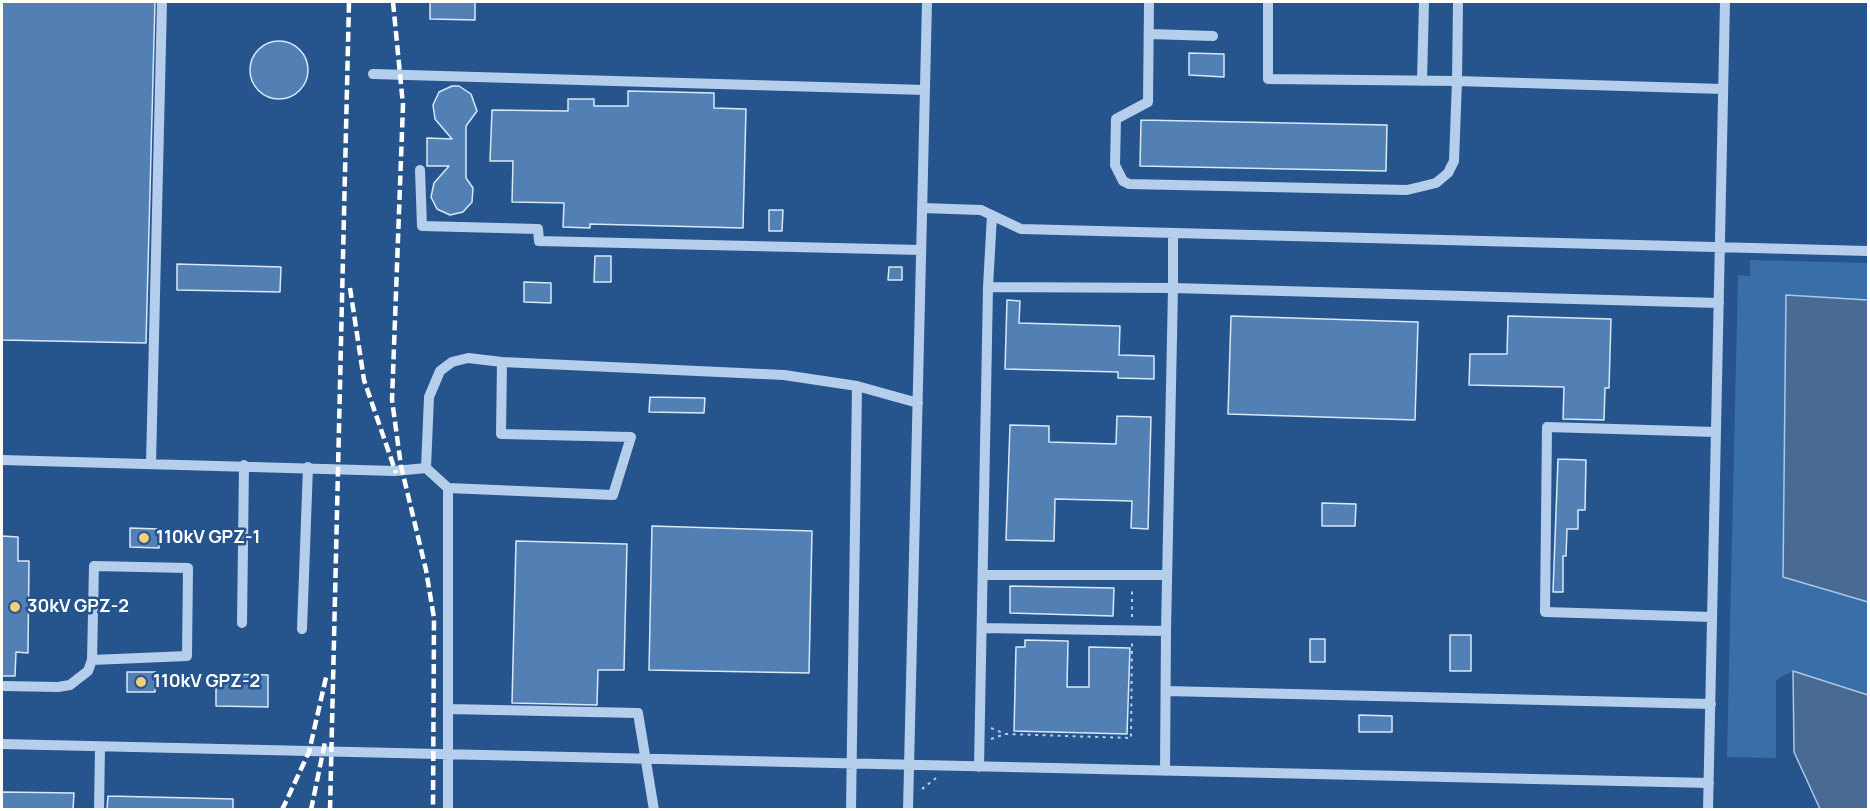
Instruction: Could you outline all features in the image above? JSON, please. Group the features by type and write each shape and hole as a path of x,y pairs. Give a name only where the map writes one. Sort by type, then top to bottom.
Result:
{"lane":[{"path":"151,463 162,2"},
{"path":"909,810 927,2"},
{"path":"1149,2 1148,102 1116,119 1115,165 1118,176 1129,184 1421,189 1436,183 1448,173 1454,160 1458,2"},
{"path":"1268,2 1268,79 1723,88"},
{"path":"1422,81 1424,2"},
{"path":"1708,810 1725,2"},
{"path":"1149,34 1213,36"},
{"path":"373,74 925,90"},
{"path":"420,170 422,226 538,229 539,241 921,250"},
{"path":"922,208 981,210 1021,229 1869,251"},
{"path":"979,767 988,287 992,215"},
{"path":"1165,771 1173,233"},
{"path":"988,287 1173,288 1719,303"},
{"path":"426,468 429,397 440,371 452,362 468,358 502,362 784,375 857,386 918,403"},
{"path":"2,460 395,471 426,468 448,488 613,495 631,437 501,434 502,362"},
{"path":"851,810 857,386"},
{"path":"1712,617 1545,612 1547,427 1716,432"},
{"path":"243,623 244,465"},
{"path":"302,629 308,467"},
{"path":"448,488 448,810"},
{"path":"2,686 58,687 70,685 88,671 92,660 94,566 188,568 187,656 92,660"},
{"path":"983,575 1167,575"},
{"path":"982,628 1166,631"},
{"path":"1166,691 1710,704"},
{"path":"449,709 638,713 654,810"},
{"path":"2,744 1709,783"},
{"path":"99,810 100,747"}],"path":[{"path":"980,744 1005,734 1131,738 1132,575"},
{"path":"909,792 930,784 936,777 939,766"}],"shaded area":[{"path":"1750,260 1868,263 1868,695 1793,671 1776,680 1776,758 1727,757 1738,275 1750,276"},
{"path":"1786,295 1868,300 1868,602 1783,577"},
{"path":"1793,671 1868,695 1868,809 1820,809 1794,752"}],"building":[{"path":"2,2 155,2 146,343 2,340"},
{"path":"430,2 475,2 475,20 430,19"},
{"path":"279,41 295,46 303,54 308,70 303,86 295,94 279,99 263,94 255,86 250,70 255,54 263,46"},
{"path":"1189,53 1224,54 1224,77 1189,75"},
{"path":"452,86 459,86 471,94 477,111 466,126 466,178 473,188 472,202 463,212 450,215 437,209 431,197 434,183 449,166 427,166 427,138 452,139 435,119 433,105 439,92"},
{"path":"628,91 714,93 714,108 746,109 743,228 590,224 590,228 563,227 564,203 512,202 513,161 490,161 492,110 568,111 568,99 594,99 594,106 628,106"},
{"path":"1141,120 1387,125 1386,171 1140,166"},
{"path":"769,210 783,210 782,231 769,231"},
{"path":"595,256 611,256 611,282 594,282"},
{"path":"177,264 281,267 280,292 177,290"},
{"path":"889,267 902,267 902,280 888,280"},
{"path":"524,282 551,283 551,303 524,302"},
{"path":"1007,300 1020,301 1019,323 1120,326 1119,355 1154,356 1154,379 1118,378 1118,372 1005,369"},
{"path":"1231,316 1418,322 1415,420 1228,414"},
{"path":"1508,316 1611,319 1609,388 1605,388 1604,420 1563,419 1564,387 1469,385 1470,354 1507,354"},
{"path":"650,397 705,398 704,413 649,412"},
{"path":"1117,416 1151,417 1148,529 1131,528 1132,501 1055,499 1054,541 1006,540 1010,425 1049,426 1049,442 1116,444"},
{"path":"1558,459 1586,460 1585,510 1578,510 1578,529 1567,529 1566,556 1563,556 1563,592 1553,592"},
{"path":"1322,503 1356,504 1355,526 1322,526"},
{"path":"652,526 812,531 809,673 649,670"},
{"name":"110kV GPZ-1","path":"130,528 159,529 159,548 130,547"},
{"name":"30kV GPZ-2","path":"2,536 18,537 18,561 29,561 28,653 16,652 15,676 2,676"},
{"path":"516,541 627,544 624,670 598,670 597,705 512,703"},
{"path":"1010,586 1114,588 1113,616 1010,613"},
{"path":"1450,635 1471,635 1471,671 1450,671"},
{"path":"1310,639 1325,639 1325,662 1310,662"},
{"path":"1025,640 1068,641 1067,687 1089,687 1089,647 1130,648 1127,734 1014,731 1016,647 1025,647"},
{"name":"110kV GPZ-2","path":"127,672 156,672 155,692 127,692"},
{"path":"216,674 268,675 268,707 216,706"},
{"path":"1359,715 1392,716 1392,732 1359,732"},
{"path":"2,792 74,793 73,810 2,810"},
{"path":"108,796 233,799 233,810 107,810"}],"railway":[{"path":"330,810 349,2"},
{"path":"393,2 403,105 392,400 401,466 426,570 434,618 433,810"},
{"path":"350,288 364,380 396,473"},
{"path":"282,810 309,752 327,673"},
{"path":"311,810 325,742"}],"place":[{"name":"110kV GPZ-1","path":"144,538"},
{"name":"30kV GPZ-2","path":"15,607"},
{"name":"110kV GPZ-2","path":"141,682"}]}
